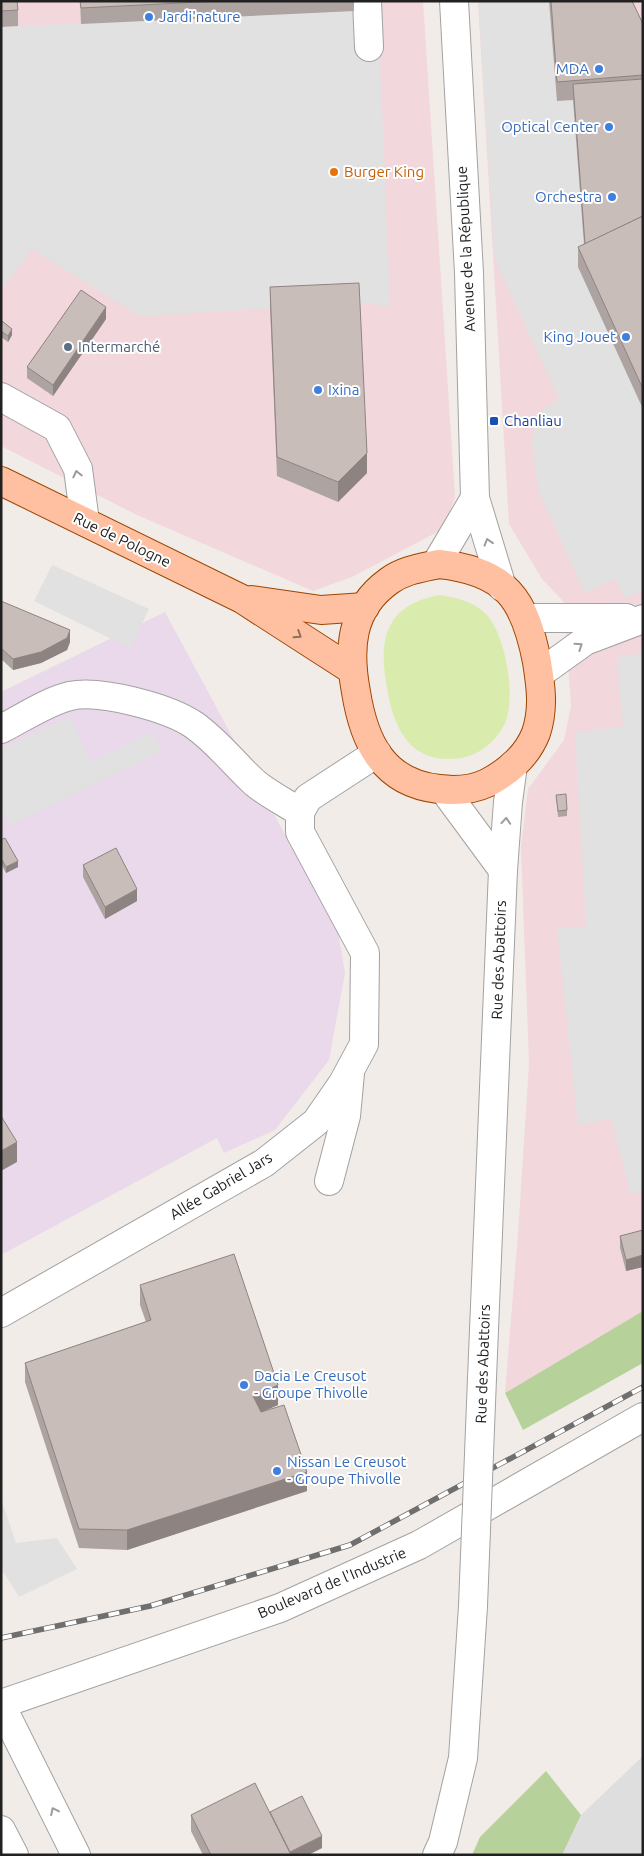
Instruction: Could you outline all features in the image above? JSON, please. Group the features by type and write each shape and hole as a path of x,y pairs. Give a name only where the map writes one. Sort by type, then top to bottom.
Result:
{"main road":[{"name":"Rue de Pologne","path":"1,481 242,599 352,670"},
{"path":"436,564 465,566 489,576 502,587 510,593 526,618 539,674 542,708 535,734 522,757 503,775 480,786 454,791 428,788 403,779 383,762 368,741 360,718 352,670 351,646 357,621 370,598 390,580 413,568 436,564"},
{"name":"Rue de Pologne","path":"242,599 321,610 365,607"}],"street":[{"path":"367,1 369,47"},
{"name":"Avenue de la République","path":"454,1 469,273 475,498 502,587"},
{"path":"1,397 57,428 78,469 85,522"},
{"path":"436,564 475,498"},
{"path":"526,618 643,618"},
{"path":"539,674 585,641 643,618"},
{"path":"1,729 69,696 92,693 117,696 193,724 218,744 256,784 300,812 308,798 377,753"},
{"name":"Rue des Abattoirs","path":"437,1855 443,1842 463,1758 473,1606 503,870 513,765"},
{"path":"444,790 503,870"},
{"name":"Allée Gabriel Jars","path":"1,1313 264,1163 316,1122 350,1069 364,1044 365,953 300,832 300,812"},
{"path":"329,1180 346,1116 350,1069"},
{"name":"Boulevard de l'Industrie","path":"1,1704 280,1608 419,1545 643,1417"},
{"path":"1,1704 76,1855"},
{"path":"1,1830 14,1855"}],"shaded area":[{"path":"1,1 423,1 455,497 445,528 352,577 313,591 137,515 1,446"},
{"path":"478,1 639,1 643,8 643,1311 505,1393 529,1064 521,846 528,789 564,740 571,706 564,602 542,579 509,524"},
{"path":"478,1 549,1 557,101 573,100 585,263 643,409 643,591 624,598 616,579 585,593 539,492 532,443 535,423 545,408 559,399 495,260"},
{"path":"354,11 378,13 390,306 359,303 140,316 32,249 1,291 1,27"},
{"path":"52,565 149,609 130,648 34,601"},
{"path":"165,612 338,933 345,973 329,1060 275,1130 224,1153 217,1138 1,1255 1,692"},
{"path":"643,649 643,1190 631,1195 611,1119 578,1125 557,927 586,928 575,732 623,727 617,657 637,655"},
{"path":"69,717 91,762 153,732 163,751 11,825 1,806 1,750"},
{"path":"1,1498 16,1543 57,1538 77,1569 19,1597 1,1568"},
{"path":"643,1756 643,1855 562,1855 581,1815"}],"green space":[{"path":"440,595 470,603 485,613 499,636 508,668 509,702 503,727 486,747 475,754 462,758 444,759 430,756 408,742 394,718 384,670 385,640 397,616 407,607"},
{"path":"643,1311 643,1363 523,1430 505,1393"},
{"path":"546,1771 581,1815 562,1855 472,1855 480,1837"}],"building":[{"path":"1,1 17,1 18,10 1,11"},
{"path":"80,1 220,1 81,8"},
{"name":"MDA","path":"551,1 632,1 643,24 643,75 557,82"},
{"path":"643,79 643,216 585,244 573,84"},
{"name":"King Jouet","path":"643,216 643,389 578,247"},
{"name":"Ixina","path":"359,283 367,453 338,482 277,457 270,287"},
{"name":"Intermarché","path":"81,290 106,307 53,385 27,367"},
{"path":"2,321 12,329 8,336 1,331"},
{"path":"1,601 70,630 67,638 41,652 13,659 1,648"},
{"path":"566,794 567,810 558,811 556,795"},
{"path":"5,838 18,861 6,867 1,858 1,840"},
{"path":"116,848 137,889 105,907 83,865"},
{"path":"1,1116 17,1142 1,1151"},
{"path":"643,1230 643,1255 626,1260 620,1236"},
{"path":"234,1254 278,1385 253,1396 261,1412 284,1405 307,1472 127,1530 79,1529 25,1363 151,1320 140,1285"},
{"path":"255,1783 291,1855 211,1855 191,1815"},
{"path":"302,1796 322,1836 290,1852 270,1812"}],"railway":[{"path":"1,1638 150,1606 350,1545 643,1387"}],"place":[{"name":"Jardi'nature","path":"149,17"},
{"name":"MDA","path":"599,69"},
{"name":"Optical Center","path":"609,127"},
{"name":"Burger King","path":"334,172"},
{"name":"Orchestra","path":"612,197"},
{"name":"King Jouet","path":"626,337"},
{"name":"Intermarché","path":"68,347"},
{"name":"Ixina","path":"318,390"},
{"name":"Chanliau","path":"494,421"},
{"name":"Dacia Le Creusot - Groupe Thivolle","path":"244,1385"},
{"name":"Nissan Le Creusot - Groupe Thivolle","path":"277,1471"}]}
